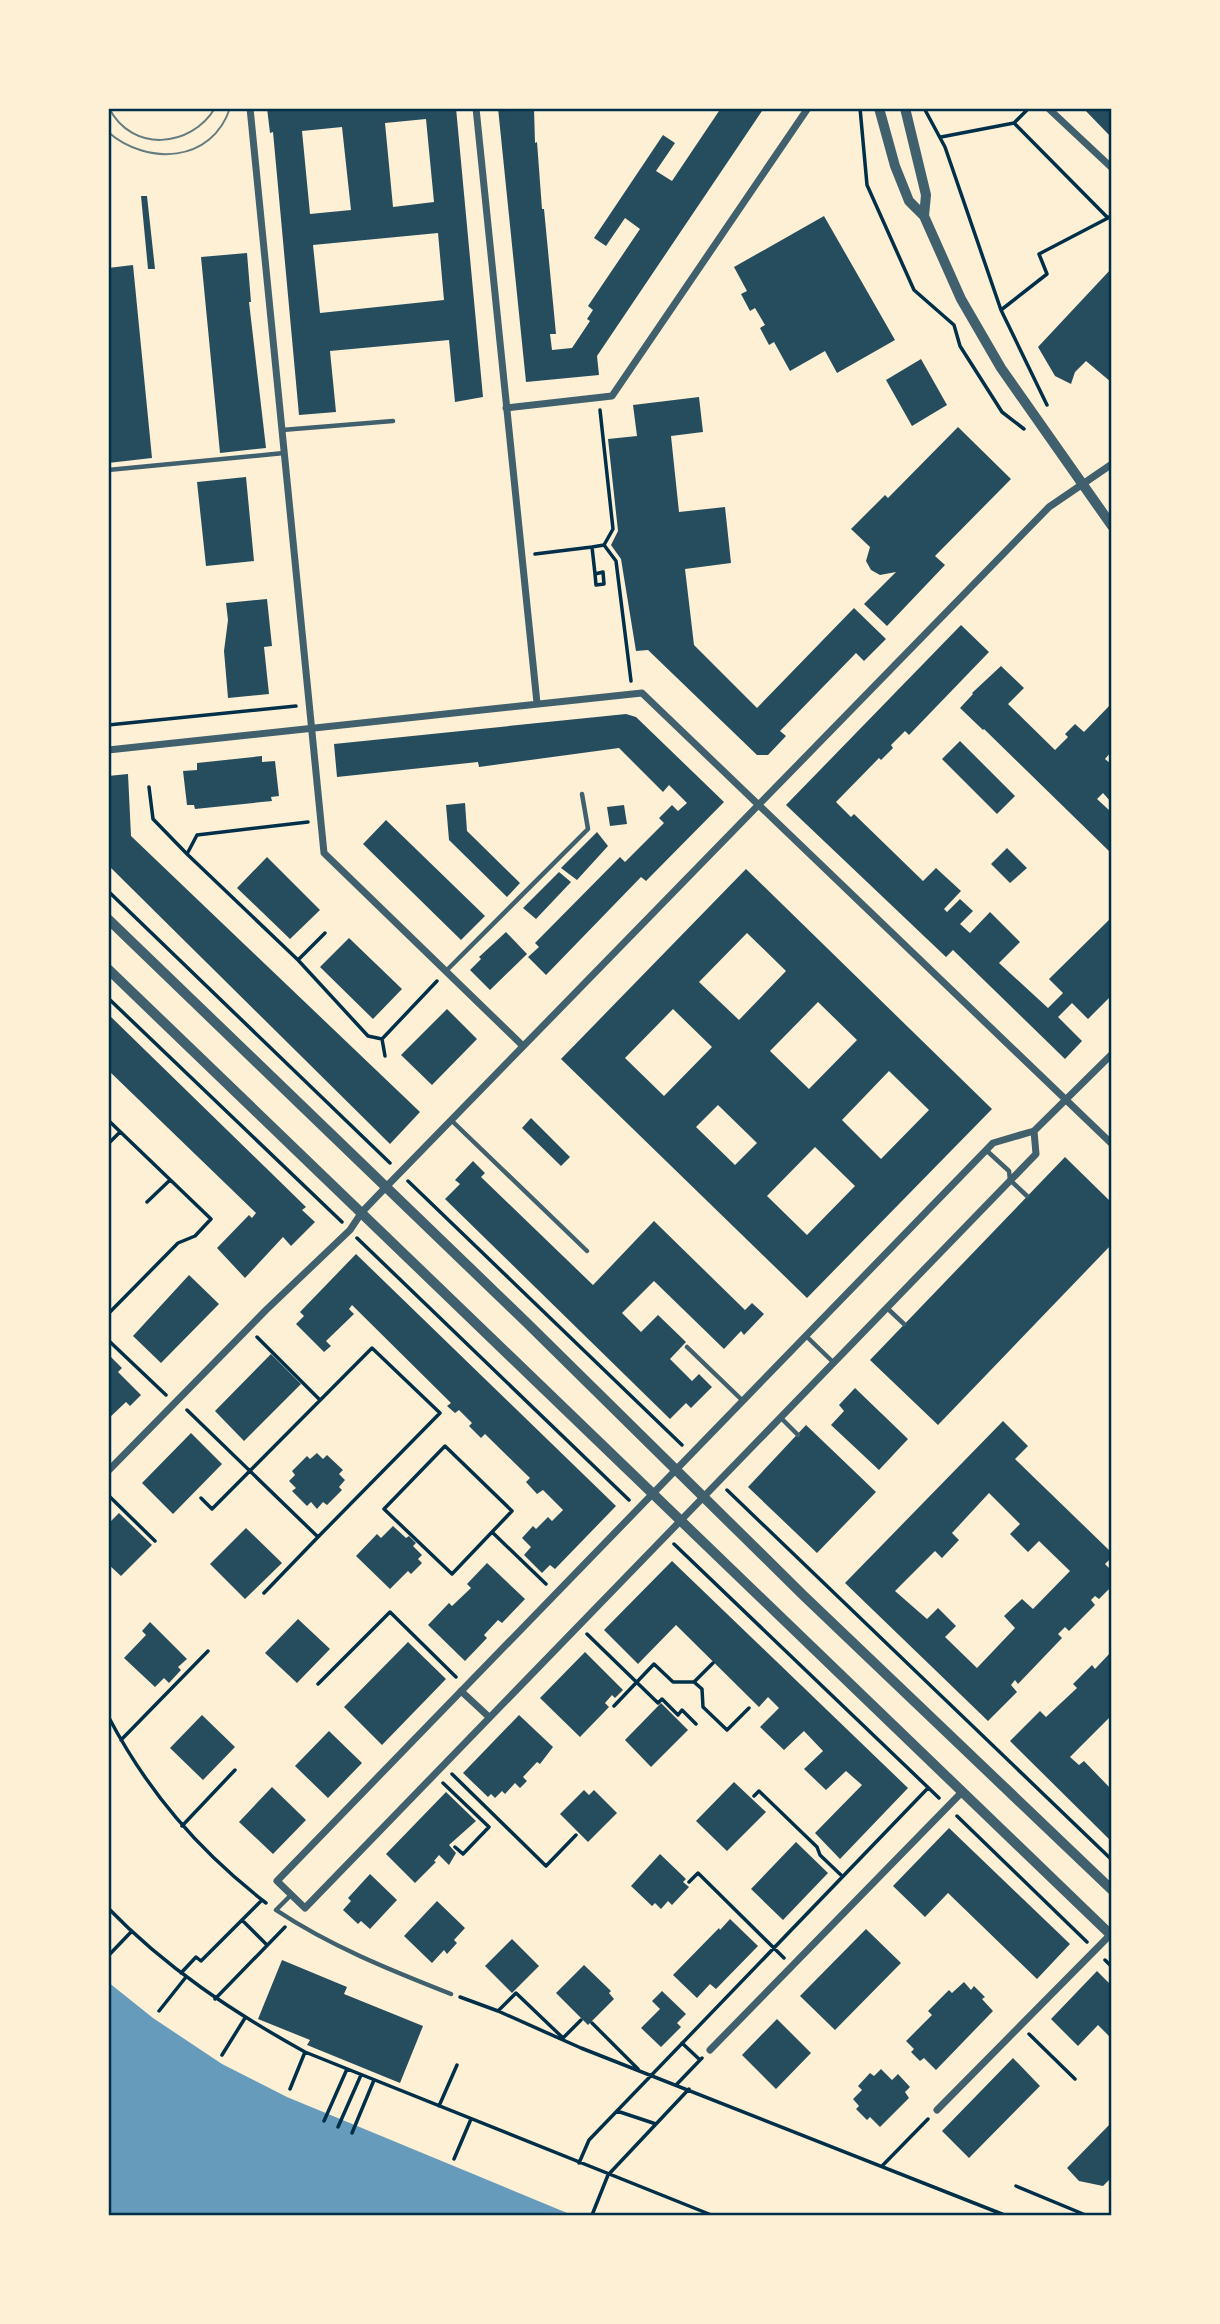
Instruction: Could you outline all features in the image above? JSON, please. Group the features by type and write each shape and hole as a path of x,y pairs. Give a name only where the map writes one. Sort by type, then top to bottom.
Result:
{"street":[{"path":"250,108 324,853 523,1046"},
{"path":"476,108 537,703"},
{"path":"506,408 612,396 808,108"},
{"path":"879,108 895,166 909,201 924,216 961,299 1000,368 1111,526"},
{"path":"905,108 926,195 924,216"},
{"path":"1048,108 1111,168"},
{"path":"108,1471 350,1230 362,1212 385,1188 1048,507 1111,464"},
{"path":"108,750 642,693 1111,1144"},
{"path":"108,919 1111,1890"},
{"path":"108,969 1111,1935 937,2110"},
{"path":"1034,1131 1036,1154 305,1908 291,1895 277,1881 986,1150 993,1143 1034,1131 1111,1054"},
{"path":"463,1688 489,1717"},
{"path":"710,2050 962,1792"}],"lane":[{"path":"282,430 393,421"},
{"path":"108,470 284,453"},
{"path":"446,971 588,829 582,794"},
{"path":"451,1120 587,1251"},
{"path":"986,1150 1009,1171 1010,1180 1027,1196"},
{"path":"886,1308 904,1324"},
{"path":"806,1336 834,1362"},
{"path":"687,1347 743,1401"},
{"path":"780,1418 798,1434"},
{"path":"291,1895 276,1910 291,1920 346,1951 451,1994"}],"path":[{"path":"860,108 867,185 914,290 954,325 960,346 1002,412 1026,431"},
{"path":"924,108 925,114 941,137 1001,310 1050,413"},
{"path":"941,137 1014,123 1029,108"},
{"path":"1001,310 1047,274 1039,254 1110,216 1014,123"},
{"path":"598,398 613,529 604,545"},
{"path":"522,555 604,545"},
{"path":"604,545 616,561 632,694"},
{"path":"592,547 595,574"},
{"path":"108,725 308,705"},
{"path":"149,787 153,819 298,960 368,1036 382,1039"},
{"path":"187,854 197,835 320,820"},
{"path":"108,891 691,1454"},
{"path":"298,960 325,933"},
{"path":"382,1039 446,971"},
{"path":"108,998 637,1508"},
{"path":"382,1039 386,1056"},
{"path":"108,1120 211,1220 195,1236 178,1243 108,1314"},
{"path":"108,1143 120,1132"},
{"path":"359,1162 373,1147"},
{"path":"147,1202 170,1180"},
{"path":"321,1202 335,1187"},
{"path":"411,1213 426,1198"},
{"path":"373,1252 388,1237"},
{"path":"248,1329 320,1400"},
{"path":"108,1340 318,1537"},
{"path":"201,1498 212,1509 372,1348 440,1413 264,1593"},
{"path":"445,1446 513,1511 492,1532 452,1574 384,1509 445,1446"},
{"path":"718,1481 1111,1860"},
{"path":"108,1495 155,1541"},
{"path":"492,1532 555,1593"},
{"path":"665,1536 1111,1967"},
{"path":"318,1684 390,1612 463,1688"},
{"path":"578,1625 658,1703 662,1699 678,1715 682,1710 696,1724"},
{"path":"121,1740 208,1651"},
{"path":"694,1682 713,1662"},
{"path":"614,1706 654,1664 673,1682 694,1682 702,1689 703,1707 727,1730 749,1708"},
{"path":"108,1716 147,1783 182,1826 213,1858 276,1910"},
{"path":"443,1765 546,1866 576,1835"},
{"path":"182,1826 235,1770"},
{"path":"434,1774 489,1827 463,1854 455,1847"},
{"path":"579,2163 589,2140 928,1788"},
{"path":"754,1796 759,1791 817,1847 820,1855 842,1877"},
{"path":"689,1882 698,1872 792,1967"},
{"path":"181,1973 196,1957 201,1961 262,1900"},
{"path":"108,1908 131,1932 186,1978 244,2018 305,2052 714,2216"},
{"path":"242,1920 267,1945"},
{"path":"215,1999 291,1920"},
{"path":"108,1956 131,1932"},
{"path":"159,2011 186,1978"},
{"path":"498,2011 516,1993 563,2038"},
{"path":"451,1994 1007,2216"},
{"path":"222,2055 244,2018"},
{"path":"563,2038 581,2020"},
{"path":"592,2023 639,2070"},
{"path":"1032,2037 1075,2079"},
{"path":"681,2042 700,2061"},
{"path":"677,2084 710,2050"},
{"path":"290,2089 305,2052"},
{"path":"439,2106 457,2065"},
{"path":"324,2121 347,2069"},
{"path":"338,2127 361,2075"},
{"path":"352,2133 374,2080"},
{"path":"592,2215 608,2175 689,2089"},
{"path":"617,2110 656,2124"},
{"path":"883,2165 937,2110"},
{"path":"454,2159 471,2119"},
{"path":"1016,2186 1088,2216"}],"water":[{"path":"108,1982 153,2018 222,2064 287,2097 572,2215 109,2215"}],"building":[{"path":"267,108 456,108 483,397 455,402 449,340 330,351 336,412 299,415 273,132 270,133","holes":["426,119 434,202 393,207 385,123","342,127 351,210 310,214 302,131","438,233 444,300 320,313 313,245"]},
{"path":"498,108 534,108 535,143 537,142 556,334 550,334 552,350 572,348 590,321 587,319 593,310 588,306 640,229 625,218 606,246 594,238 663,135 675,143 656,171 672,181 721,108 764,108 597,356 599,375 526,382"},
{"path":"1083,108 1111,108 1111,137"},
{"path":"141,196 147,196 155,269 148,269"},
{"path":"824,216 895,340 837,373 825,351 790,371 774,342 769,345 760,328 765,325 755,308 750,311 741,294 747,291 734,267"},
{"path":"247,253 249,302 266,448 220,453 201,257"},
{"path":"133,265 152,458 108,463 108,268"},
{"path":"1111,269 1111,382 1086,361 1075,372 1071,384 1055,376 1038,347"},
{"path":"921,359 947,405 912,426 886,380"},
{"path":"699,397 703,432 671,436 679,512 725,507 731,563 685,569 694,645 757,708 854,608 886,639 864,661 856,653 780,731 786,736 768,755 757,755 648,650 636,651 621,559 611,545 618,531 608,439 637,436 633,405"},
{"path":"958,427 1011,479 935,556 945,565 887,626 864,604 896,572 880,575 871,570 866,561 870,547 851,529 885,495 888,498"},
{"path":"246,477 254,561 206,566 197,482"},
{"path":"267,599 272,646 264,647 269,694 228,698 224,651 228,620 226,603"},
{"path":"961,625 989,652 909,735 905,731 891,745 893,748 881,760 879,758 836,802 851,817 854,814 923,881 936,868 961,891 944,909 947,912 960,899 973,911 960,924 970,933 990,912 1020,942 999,963 1048,1008 1063,993 1049,979 1111,918 1111,996 1088,1019 1072,1003 1058,1017 1082,1041 1065,1059 953,950 946,957 786,805"},
{"path":"1001,666 1024,688 1008,704 1055,750 1068,737 1065,734 1075,724 1084,732 1111,704 1111,752 1105,759 1111,764 1111,802 1103,793 1097,799 1111,810 1111,853 960,708"},
{"path":"626,714 636,717 724,802 646,881 641,877 546,975 528,957 539,947 535,943 620,857 625,862 664,823 659,818 672,805 678,811 687,803 669,785 663,792 619,748 479,767 478,762 337,777 334,744"},
{"path":"960,741 1015,796 997,814 942,759"},
{"path":"262,756 262,762 275,761 279,796 271,797 272,801 195,809 194,805 187,805 183,771 197,770 197,763"},
{"path":"128,774 131,836 420,1112 390,1144 108,865 108,776"},
{"path":"465,803 467,831 520,883 507,897 449,840 446,805"},
{"path":"624,805 627,824 610,826 607,807"},
{"path":"386,820 485,916 461,940 363,844"},
{"path":"597,832 608,846 577,880 561,868"},
{"path":"1007,848 1027,868 1010,883 991,864"},
{"path":"267,857 320,910 290,939 237,888"},
{"path":"746,869 992,1109 807,1298 561,1059","holes":["747,933 786,971 739,1020 699,982","818,1002 857,1040 809,1089 770,1051","673,1009 712,1047 664,1096 625,1058","889,1071 929,1110 881,1159 842,1120","718,1105 757,1143 735,1165 696,1127","815,1147 855,1186 807,1235 767,1196"]},
{"path":"559,872 571,882 536,919 523,908"},
{"path":"506,932 527,954 490,990 470,970 481,959 479,957"},
{"path":"349,938 402,989 373,1019 320,967"},
{"path":"447,1009 477,1039 432,1085 401,1055"},
{"path":"108,1014 306,1207 302,1210 315,1222 291,1246 283,1237 245,1278 217,1248 249,1215 252,1218 256,1213 108,1070"},
{"path":"531,1118 570,1157 561,1166 522,1128"},
{"path":"1065,1157 1111,1202 1111,1245 938,1425 870,1360"},
{"path":"473,1161 485,1173 481,1177 593,1285 654,1221 745,1310 752,1303 764,1314 744,1335 741,1331 724,1349 654,1281 622,1313 641,1332 658,1315 686,1342 670,1359 692,1381 699,1374 712,1387 691,1408 686,1403 670,1419 445,1199 460,1184 455,1180"},
{"path":"356,1254 616,1506 555,1569 550,1565 542,1573 524,1555 531,1547 522,1538 533,1526 536,1529 548,1517 552,1521 563,1510 543,1490 537,1494 526,1482 530,1478 485,1434 481,1438 469,1426 472,1423 459,1410 455,1413 447,1406 451,1403 352,1305 349,1309 354,1314 326,1341 331,1346 324,1352 296,1324 304,1316 300,1312"},
{"path":"189,1275 219,1304 161,1363 133,1336"},
{"path":"271,1354 301,1384 244,1441 215,1411"},
{"path":"111,1357 122,1368 118,1372 141,1395 130,1406 126,1402 108,1419 108,1360"},
{"path":"855,1388 908,1439 879,1470 831,1425 844,1411 839,1405"},
{"path":"1003,1421 1028,1446 1015,1459 1111,1552 1111,1558 1105,1564 1111,1570 1111,1587 1099,1599 1095,1596 1091,1600 1095,1605 1069,1631 1065,1627 1058,1634 1062,1638 1018,1684 1015,1680 1011,1685 1017,1692 988,1721 845,1583","holes":["989,1493 1020,1524 1010,1534 1028,1552 1039,1541 1070,1571 1033,1609 1022,1599 1004,1616 1015,1628 977,1668 945,1637 956,1626 938,1608 927,1619 895,1591 935,1551 942,1558 959,1540 952,1533"]},
{"path":"806,1425 876,1492 817,1553 748,1487"},
{"path":"191,1433 222,1464 173,1514 142,1483"},
{"path":"317,1453 323,1459 327,1455 343,1470 339,1474 345,1480 339,1487 342,1490 327,1505 323,1502 317,1509 311,1502 307,1506 292,1491 296,1488 289,1481 295,1475 292,1471 307,1456 310,1459"},
{"path":"119,1513 152,1545 121,1576 108,1564 108,1524"},
{"path":"393,1526 416,1543 413,1546 422,1555 418,1559 422,1563 411,1574 408,1571 390,1589 356,1556 377,1534 381,1538"},
{"path":"246,1528 282,1563 245,1599 210,1564"},
{"path":"672,1561 908,1788 840,1859 815,1833 862,1785 846,1771 826,1790 804,1769 823,1751 804,1731 784,1750 760,1727 779,1708 768,1697 759,1707 676,1625 638,1664 604,1630"},
{"path":"487,1563 525,1599 502,1623 498,1620 484,1635 487,1638 465,1661 428,1625 449,1603 452,1606 471,1588 467,1584"},
{"path":"298,1619 330,1649 297,1683 265,1653"},
{"path":"150,1622 187,1659 178,1667 181,1670 169,1683 164,1678 155,1687 124,1658 146,1635 142,1631"},
{"path":"408,1642 446,1679 382,1745 344,1707"},
{"path":"585,1652 623,1690 615,1698 612,1695 605,1703 609,1707 580,1737 540,1698"},
{"path":"1111,1652 1111,1716 1070,1757 1079,1765 1084,1761 1111,1789 1111,1841 1010,1741 1040,1711 1046,1717 1077,1688 1073,1684 1092,1665 1095,1669"},
{"path":"661,1703 688,1730 651,1767 625,1740"},
{"path":"202,1715 235,1747 203,1780 170,1748"},
{"path":"519,1715 553,1747 540,1764 537,1762 523,1777 527,1781 520,1788 515,1783 505,1794 502,1791 495,1798 491,1794 488,1797 463,1773"},
{"path":"329,1731 362,1763 328,1798 295,1766"},
{"path":"734,1782 766,1812 727,1851 696,1821"},
{"path":"272,1787 306,1820 273,1854 239,1822"},
{"path":"584,1790 589,1795 594,1790 617,1813 588,1842 560,1814"},
{"path":"446,1792 476,1821 449,1845 456,1853 449,1865 439,1855 434,1861 436,1862 415,1883 386,1854"},
{"path":"949,1828 1070,1944 1037,1979 948,1893 925,1917 893,1886"},
{"path":"796,1842 828,1873 783,1920 751,1889"},
{"path":"660,1854 686,1879 683,1882 689,1887 672,1905 668,1901 661,1909 655,1903 652,1906 631,1886"},
{"path":"370,1874 397,1900 370,1929 361,1921 358,1924 343,1910 351,1901 348,1898"},
{"path":"437,1901 465,1928 454,1940 457,1943 447,1954 444,1950 432,1963 404,1936"},
{"path":"730,1919 758,1946 716,1989 710,1984 697,1998 673,1975"},
{"path":"866,1929 901,1963 835,2030 800,1996"},
{"path":"512,1939 539,1966 512,1993 485,1966"},
{"path":"282,1960 347,1987 344,1994 423,2026 400,2083 307,2045 310,2040 258,2019"},
{"path":"584,1965 611,1991 609,1993 614,1999 588,2025 556,1993"},
{"path":"1097,1971 1111,1985 1111,2038 1098,2025 1078,2046 1051,2019"},
{"path":"964,1982 971,1990 974,1986 985,1997 982,1999 993,2011 936,2070 924,2058 920,2061 911,2052 914,2049 906,2041 932,2015 928,2011 949,1990 952,1993"},
{"path":"662,1991 686,2014 677,2023 681,2027 661,2047 641,2028 660,2009 652,2001"},
{"path":"777,2019 811,2053 776,2089 742,2055"},
{"path":"1013,2058 1040,2086 969,2158 942,2131"},
{"path":"881,2069 892,2080 898,2074 910,2087 905,2092 909,2098 880,2127 870,2117 867,2120 856,2109 859,2106 853,2099 862,2090 858,2086 870,2073 874,2076"},
{"path":"1111,2123 1111,2178 1103,2186 1079,2181 1067,2168"}],"tram line":[{"path":"109,108 119,123 132,133 162,140 192,131 215,108"},
{"path":"108,132 141,150 159,154 177,153 194,149 209,140 221,126 230,108"}]}
